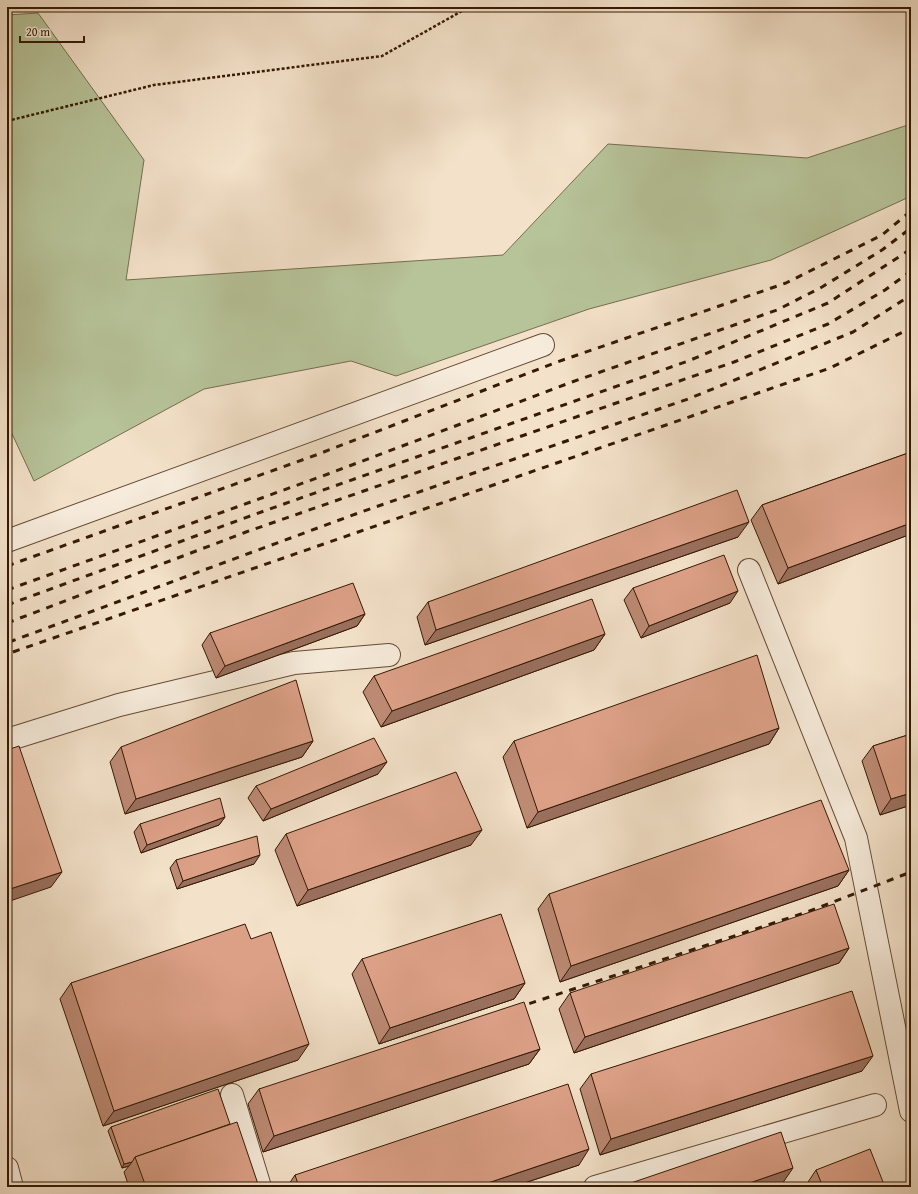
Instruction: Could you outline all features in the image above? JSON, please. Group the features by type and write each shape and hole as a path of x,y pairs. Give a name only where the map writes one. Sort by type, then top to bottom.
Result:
{"street":[{"path":"7,541 543,345"},
{"path":"749,570 856,838 911,1111"},
{"path":"7,740 119,705 294,663 389,655"},
{"path":"232,1096 260,1187"},
{"path":"595,1187 875,1105"},
{"path":"7,1168 12,1187"}],"path":[{"path":"7,121 154,85 382,56 469,7"}],"green space":[{"path":"38,13 144,160 126,280 503,255 608,144 807,158 911,124 911,193 907,198 771,260 589,309 396,376 351,361 204,389 34,481 7,423 7,15"}],"building":[{"path":"911,452 911,523 788,568 762,505"},
{"path":"737,490 749,522 436,630 428,602"},
{"path":"724,555 738,591 649,626 633,588"},
{"path":"353,583 365,614 225,666 210,633"},
{"path":"592,599 605,634 392,711 374,676"},
{"path":"757,655 779,728 538,812 514,741"},
{"path":"296,680 313,741 136,799 121,747"},
{"path":"911,734 911,793 891,799 873,746"},
{"path":"374,738 387,762 271,809 256,786"},
{"path":"19,746 62,872 7,890 7,750"},
{"path":"456,772 482,830 308,890 286,834"},
{"path":"220,798 225,817 147,845 140,824"},
{"path":"821,800 849,870 571,966 549,894"},
{"path":"257,836 260,855 183,881 176,860"},
{"path":"834,904 849,948 585,1037 570,993"},
{"path":"501,914 525,983 390,1028 362,959"},
{"path":"245,924 251,939 271,932 309,1044 114,1111 71,983"},
{"path":"852,991 873,1056 611,1139 591,1074"},
{"path":"524,1002 540,1049 274,1136 259,1089"},
{"path":"568,1084 589,1149 476,1187 299,1187 295,1175"},
{"path":"218,1089 230,1124 135,1157 132,1162 124,1164 111,1127"},
{"path":"237,1122 259,1187 146,1187 135,1157"},
{"path":"781,1132 793,1168 738,1187 626,1187 625,1185"},
{"path":"870,1149 885,1187 823,1187 816,1170"}],"railway":[{"path":"7,566 316,455 557,362 786,283 882,235 911,211"},
{"path":"7,590 328,474 572,382 777,310 822,287 882,250 911,228"},
{"path":"7,605 264,511 688,361 828,303 911,249"},
{"path":"7,623 246,532 734,362 828,324 885,290 911,271"},
{"path":"9,642 361,512 688,399 853,332 911,295"},
{"path":"13,652 830,368 911,328"},
{"path":"516,1008 807,912 911,872"}]}
